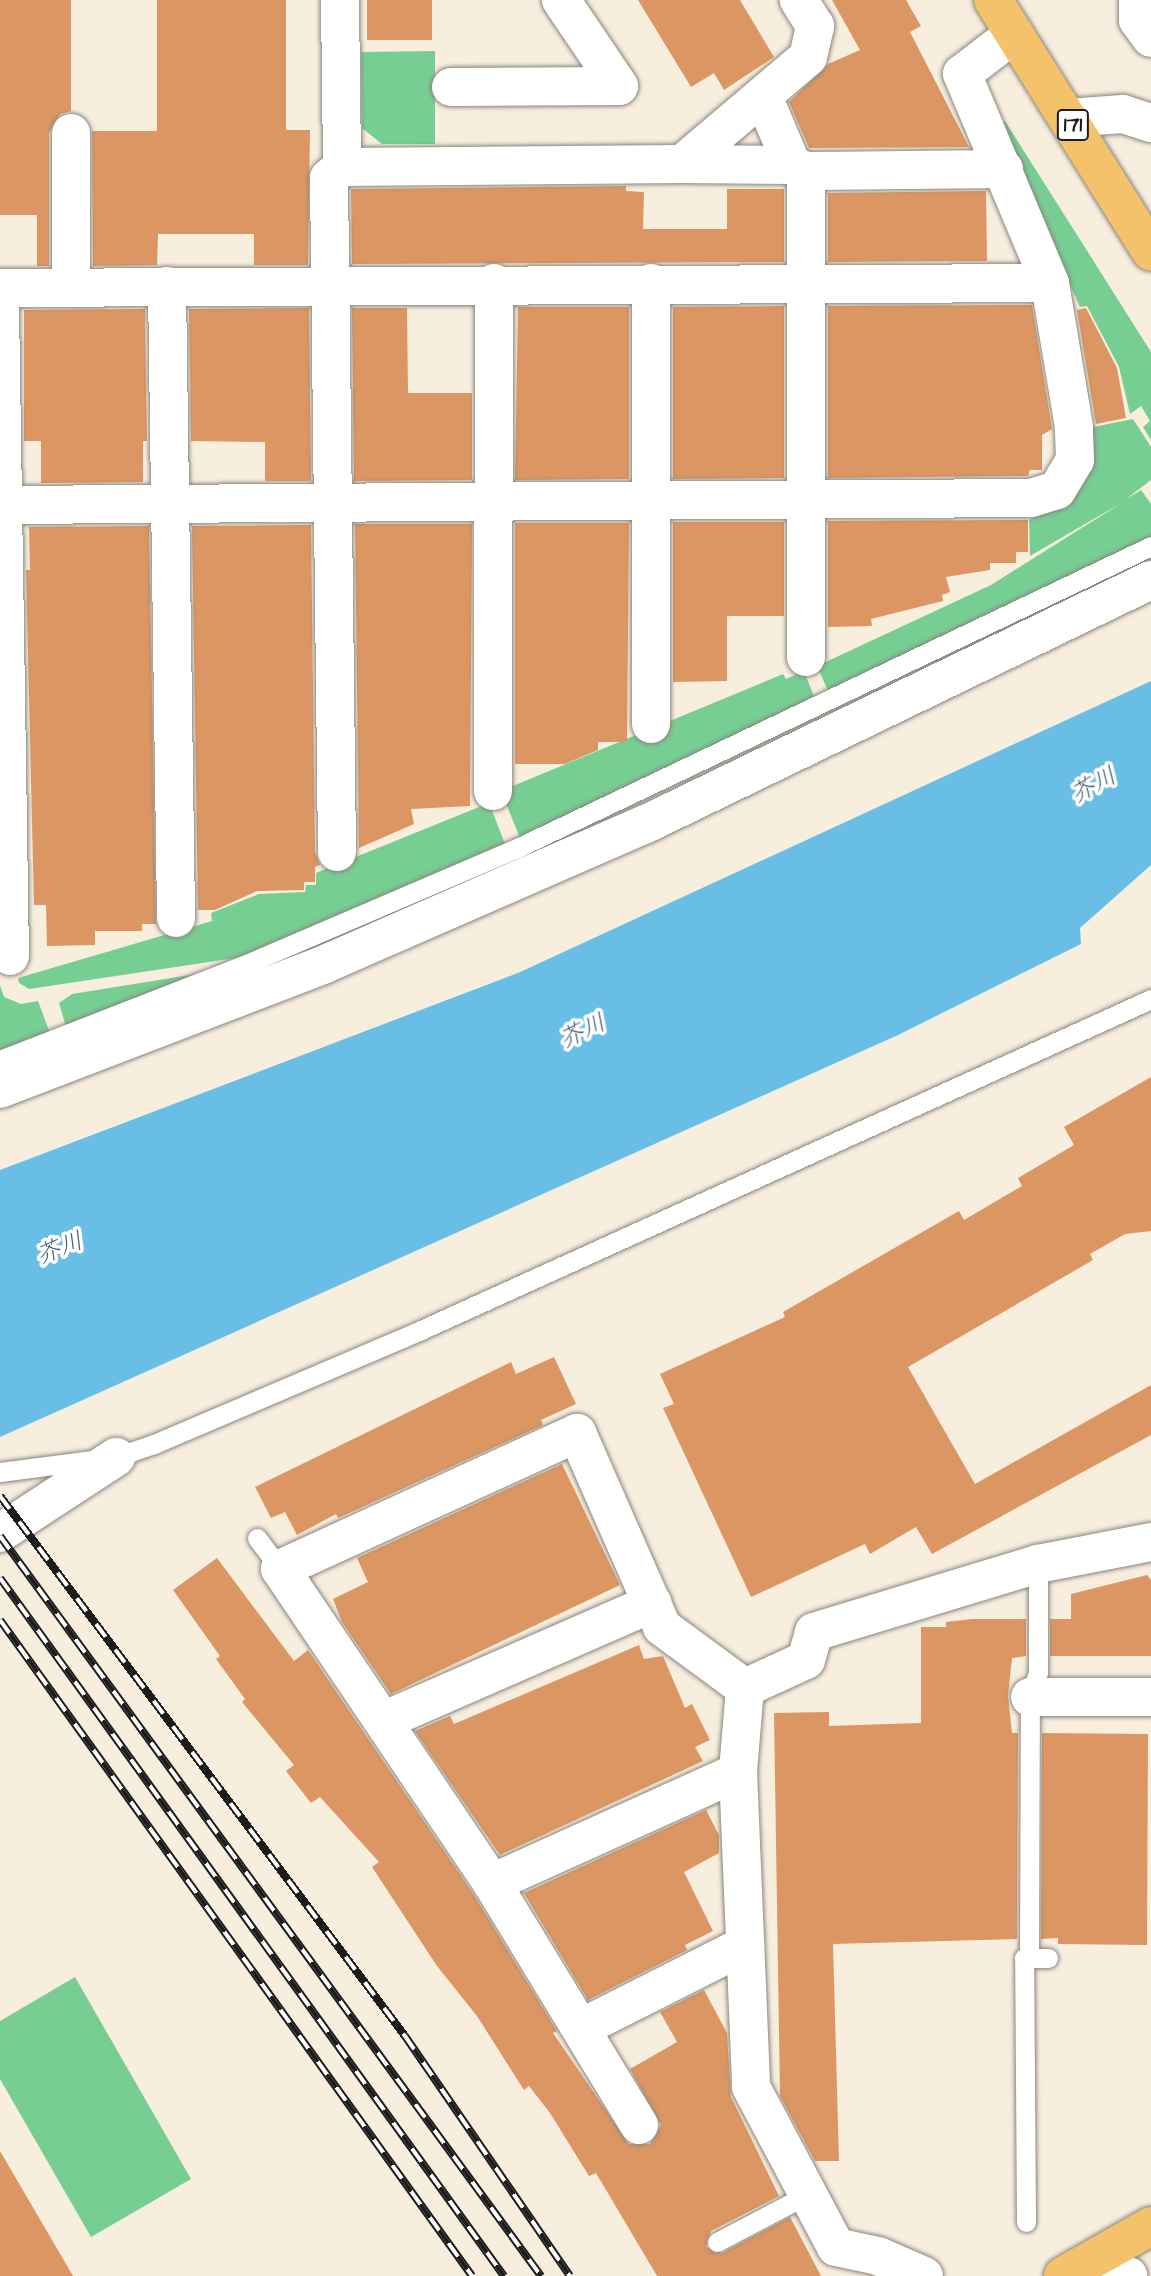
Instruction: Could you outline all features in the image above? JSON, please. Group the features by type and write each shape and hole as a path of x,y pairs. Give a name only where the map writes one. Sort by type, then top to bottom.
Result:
{"highway":[{"name":"171","path":"993,0 1151,252"},
{"path":"1070,2272 1151,2225"}],"street":[{"path":"340,0 342,167"},
{"path":"452,87 619,86 561,0"},
{"path":"682,164 808,57 815,26 799,0"},
{"path":"1138,0 1138,20 1151,38"},
{"path":"2,505 1031,498 1057,490 1075,460 1074,427 1050,283 962,74 1014,34"},
{"path":"763,96 799,168 806,283 806,657"},
{"path":"1068,118 1123,114 1151,123"},
{"path":"71,134 71,287"},
{"path":"337,852 329,178 342,167 682,164 799,168 1004,169"},
{"path":"0,288 494,283 1050,283"},
{"path":"493,791 494,283"},
{"path":"651,283 651,724"},
{"path":"167,286 176,918"},
{"path":"0,306 4,746 10,956"},
{"path":"0,1089 326,964 646,824 1151,580"},
{"path":"639,2125 492,1883 385,1720 280,1569 577,1433 662,1628 745,1688"},
{"path":"0,1533 116,1457"},
{"path":"745,1688 806,1660 814,1632 1038,1564 1151,1542"},
{"path":"385,1720 653,1603"},
{"path":"745,1688 738,1772 751,2087 836,2247 878,2256 924,2276"},
{"path":"1030,1696 1151,1697"},
{"path":"492,1883 738,1772"},
{"path":"581,2028 745,1945"},
{"path":"1070,2272 1128,2276"}],"lane":[{"path":"0,1060 244,965 516,849 1151,546"},
{"path":"0,1472 116,1457 433,1325 1151,999"},
{"path":"257,1538 280,1569"},
{"path":"1026,2222 1024,1958 1038,1958 1030,1696 1038,1672 1038,1564"},
{"path":"718,2242 808,2194"}],"green space":[{"path":"435,51 435,144 382,144 362,128 361,52"},
{"path":"1005,121 1151,352 1151,440 1143,427 1150,421 1141,406 1130,414 1119,367 1087,306 1080,307 999,125"},
{"path":"1133,419 1151,447 1151,480 1126,499 1141,490 1151,504 1151,538 829,693 817,666 991,585 1123,502 1030,556 1029,520 1037,516 1088,428"},
{"path":"804,671 815,699 520,838 501,791 783,674 786,679"},
{"path":"489,803 505,844 249,956 29,989 19,983 18,978 212,921 211,913 259,894 305,892 306,885 316,885 316,873"},
{"path":"196,974 66,1027 59,1003 72,994"},
{"path":"0,985 4,997 21,1004 38,1001 50,1033 0,1050"},
{"path":"75,1977 191,2179 91,2237 0,2079 0,2021"}],"water":[{"name":"芥川","path":"1151,681 1151,865 1080,928 1081,944 898,1035 0,1437 0,1170 518,973"}],"building":[{"path":"0,0 71,0 71,111 60,114 49,133 49,266 37,266 37,215 0,215"},
{"path":"157,0 286,0 286,130 310,130 308,265 254,265 254,234 158,234 157,265 93,266 92,131 157,131"},
{"path":"367,0 432,0 432,40 367,40"},
{"path":"638,0 740,0 774,57 724,90 714,73 691,87"},
{"path":"832,0 906,0 921,26 910,32 969,147 809,148 789,102 828,64 860,50"},
{"path":"626,186 626,191 644,192 643,229 727,229 727,189 784,189 784,262 352,264 351,189"},
{"path":"986,191 987,261 828,262 828,193"},
{"path":"1032,305 1052,429 1042,435 1042,470 1030,470 1028,476 828,478 828,306"},
{"path":"784,306 784,478 673,479 673,307"},
{"path":"518,307 629,307 629,479 515,480"},
{"path":"309,308 311,481 265,481 265,442 191,441 189,309"},
{"path":"352,308 407,308 408,393 472,393 472,480 354,481"},
{"path":"1086,308 1117,368 1126,418 1096,424 1077,310"},
{"path":"145,309 147,441 143,441 143,482 41,483 41,441 24,441 24,310"},
{"path":"1028,520 1028,552 1016,552 1016,563 990,563 990,570 946,577 950,592 942,595 943,601 871,619 872,626 828,627 828,521"},
{"path":"673,522 784,522 784,616 727,616 727,681 673,682"},
{"path":"515,523 629,523 627,742 598,742 598,750 565,764 515,764"},
{"path":"355,524 472,524 470,806 411,809 414,824 359,848"},
{"path":"311,525 315,852 320,865 315,867 315,882 304,882 304,890 257,891 215,910 198,910 192,526"},
{"path":"149,526 156,924 142,924 142,931 95,931 95,945 47,946 46,905 34,905 26,570 30,570 29,527"},
{"path":"1151,1077 1151,1231 1125,1234 1090,1254 1093,1260 908,1367 975,1484 1151,1385 1151,1435 932,1554 916,1527 870,1554 865,1544 751,1597 663,1408 674,1404 660,1374 785,1317 783,1312 959,1211 964,1220 1022,1186 1018,1178 1074,1145 1064,1127"},
{"path":"554,1357 576,1404 541,1420 543,1425 338,1518 336,1514 297,1535 285,1512 271,1518 255,1487 511,1362 516,1374"},
{"path":"562,1464 620,1585 391,1694 342,1622 333,1599 368,1582 357,1558"},
{"path":"217,1558 294,1661 308,1650 474,1895 557,2031 553,2033 629,2144 650,2144 661,2125 630,2069 677,2042 660,2012 704,1990 727,2033 731,2097 779,2196 711,2231 706,2247 722,2253 790,2217 821,2276 657,2276 596,2173 589,2176 550,2113 529,2086 524,2090 477,2016 437,1966 372,1867 379,1862 320,1797 311,1803 286,1771 294,1765 242,1702 245,1699 216,1659 220,1656 173,1590"},
{"path":"1147,1575 1151,1580 1151,1656 1050,1656 1050,1619 1071,1619 1071,1594"},
{"path":"1026,1619 1026,1656 1012,1658 1008,1696 1012,1733 1018,1733 1017,1939 833,1944 839,2161 815,2161 780,2096 774,1713 829,1712 829,1726 921,1723 921,1627 946,1627 946,1622"},
{"path":"639,1645 644,1659 663,1656 685,1708 692,1704 710,1740 695,1747 703,1761 500,1855 415,1731 450,1716 454,1724"},
{"path":"1042,1733 1148,1734 1147,1945 1058,1944 1058,1938 1041,1939"},
{"path":"706,1810 719,1835 719,1853 684,1872 713,1931 685,1945 687,1950 588,2000 524,1893"},
{"path":"0,2151 73,2276 0,2276"}],"railway":[{"path":"0,1496 405,2036 570,2276"},
{"path":"0,1536 541,2276"},
{"path":"0,1578 504,2276"},
{"path":"0,1620 472,2276"}]}
